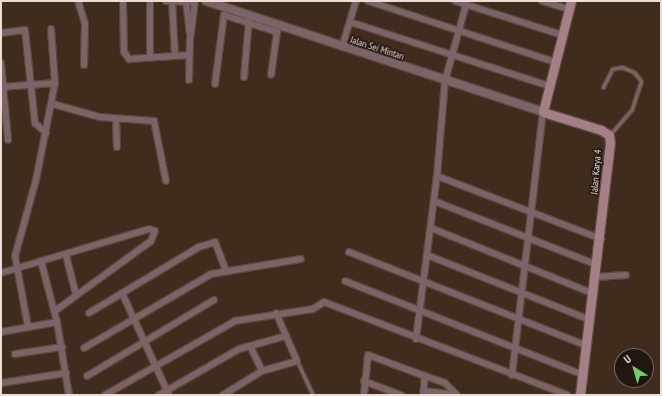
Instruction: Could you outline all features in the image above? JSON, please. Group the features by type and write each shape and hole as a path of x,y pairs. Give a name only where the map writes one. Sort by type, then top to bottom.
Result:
{"main road":[{"path":"570,5 543,112 609,135"},
{"name":"Jalan Karya 4","path":"580,395 588,346 601,239 609,135"}],"street":[{"path":"78,1 85,24 84,65"},
{"path":"123,1 126,57 150,58 189,55"},
{"path":"150,1 150,58"},
{"path":"166,1 195,1 190,37 189,80"},
{"path":"172,1 175,56"},
{"name":"Jalan Sei Mintan","path":"206,1 249,20 543,112"},
{"path":"342,48 356,1"},
{"path":"368,1 556,62"},
{"path":"455,1 466,3 562,35"},
{"path":"542,1 570,5"},
{"path":"186,2 190,37"},
{"path":"416,339 425,285 427,255 438,176 445,81 466,3"},
{"path":"215,84 223,16 249,20 277,34 271,75"},
{"path":"244,77 249,20"},
{"path":"350,22 549,86"},
{"path":"28,327 15,268 53,104 55,83 51,29"},
{"path":"1,33 25,30 35,123 46,133"},
{"path":"1,63 8,140"},
{"path":"2,87 55,83"},
{"path":"53,104 116,119 154,121 166,181"},
{"path":"512,375 543,112"},
{"path":"116,119 117,147"},
{"path":"438,176 601,239"},
{"path":"434,201 527,240 597,265"},
{"path":"431,228 524,267 594,294"},
{"path":"1,273 66,255 149,229 157,234 55,311"},
{"path":"89,313 211,243 215,242 226,271"},
{"path":"349,252 425,285 588,346"},
{"path":"66,255 76,295"},
{"path":"427,255 521,294 590,320"},
{"path":"84,348 192,282 226,271 301,259"},
{"path":"41,261 51,306 55,311 69,395"},
{"path":"596,277 626,275"},
{"path":"346,281 584,375"},
{"path":"122,293 157,366 168,393"},
{"path":"87,376 214,300"},
{"path":"105,395 235,321 276,313 313,309 324,302 416,339 567,395"},
{"path":"223,395 262,371 297,361 276,313"},
{"path":"1,332 57,322"},
{"path":"159,395 168,393 250,346 286,336"},
{"path":"250,346 262,371"},
{"path":"15,354 62,347"},
{"path":"364,395 364,381 368,355 445,383 456,395"},
{"path":"1,383 66,373"},
{"path":"425,376 423,393 456,395"},
{"path":"364,381 401,395"}],"lane":[{"path":"603,87 612,69 622,67 634,72 641,81 632,109 609,135"},
{"path":"297,361 313,395"}]}
